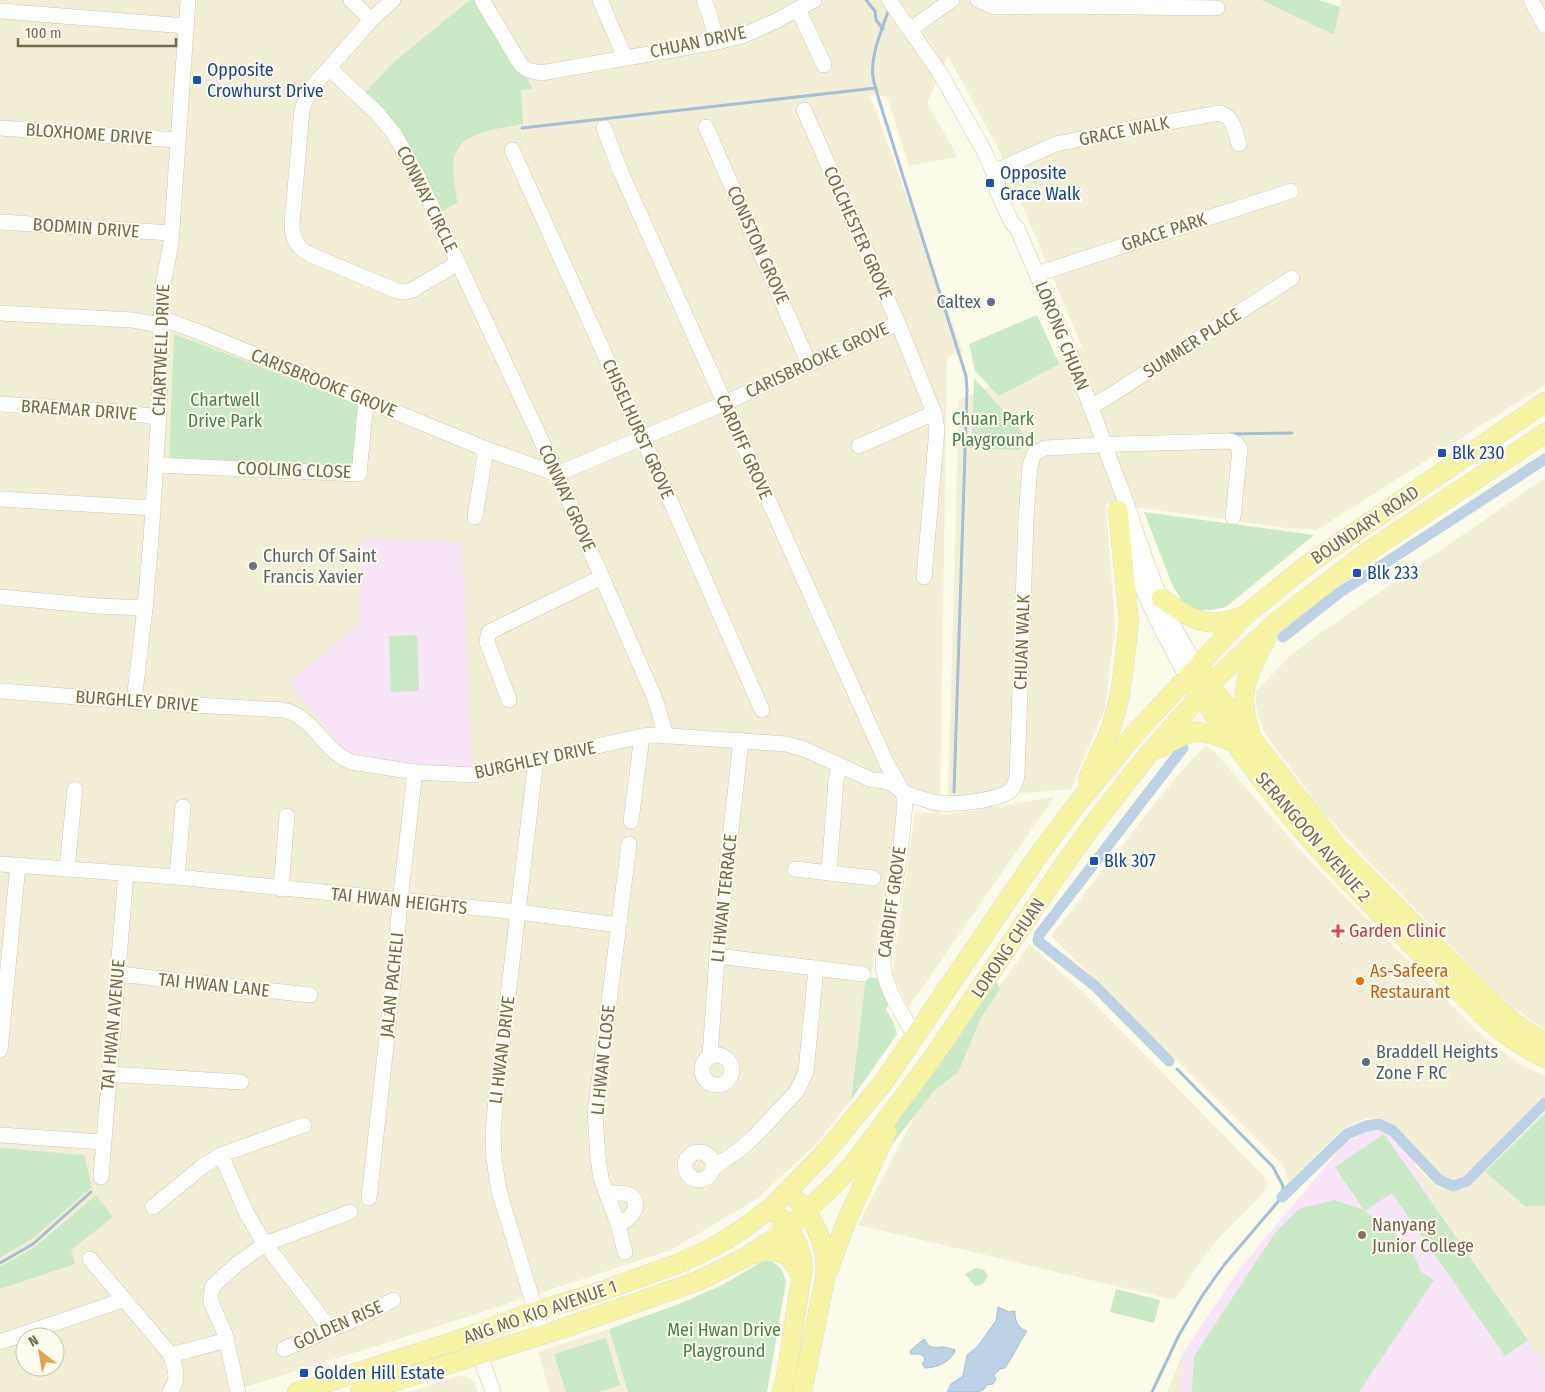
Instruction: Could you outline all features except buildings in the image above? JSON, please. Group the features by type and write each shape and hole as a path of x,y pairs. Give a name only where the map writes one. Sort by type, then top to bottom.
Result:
{"main road":[{"name":"BOUNDARY ROAD","path":"1192,671 1244,616 1307,565 1545,402"},
{"name":"BOUNDARY ROAD","path":"1205,690 1275,623 1366,553 1544,435"},
{"path":"1073,809 1097,762 1111,728 1120,695 1129,622 1118,510"},
{"path":"1161,598 1186,616 1201,621 1221,622 1244,616"},
{"path":"1253,740 1245,718 1244,688 1250,671 1275,623"},
{"name":"SERANGOON AVENUE 2","path":"1192,671 1205,690 1233,742 1300,829 1356,890 1497,1028 1520,1046 1545,1058"},
{"name":"LORONG CHUAN","path":"772,1207 829,1148 883,1083 1035,860 1073,809 1132,737 1192,671"},
{"name":"SERANGOON AVENUE 2","path":"1205,690 1253,740 1338,847 1500,1012 1545,1043"},
{"name":"LORONG CHUAN","path":"788,1228 838,1181 857,1159 932,1059 1092,826 1148,755 1205,690"},
{"path":"1148,755 1175,740 1195,732 1214,735 1233,742"},
{"path":"802,1392 825,1279 846,1222 900,1101"},
{"path":"789,1190 814,1225 822,1245 825,1260 825,1279"},
{"path":"772,1207 798,1243 803,1266 782,1392"},
{"name":"ANG MO KIO AVENUE 1","path":"297,1392 458,1340 536,1311 600,1292 677,1264 702,1253 744,1228 772,1207"},
{"name":"ANG MO KIO AVENUE 1","path":"360,1392 543,1335 698,1282 746,1257 788,1228"},
{"path":"746,1257 764,1252 782,1252 794,1262 801,1276"}],"street":[{"name":"CHARTWELL DRIVE","path":"134,701 145,608 157,465 162,290 171,243 188,0"},
{"path":"351,0 371,20 394,0"},
{"name":"CHUAN DRIVE","path":"482,0 518,61 528,70 541,73 742,36 814,0"},
{"name":"CHUAN DRIVE","path":"600,0 625,58"},
{"path":"704,0 717,42"},
{"path":"911,29 952,0"},
{"path":"978,0 994,7 1056,3 1217,8"},
{"path":"1531,0 1545,26"},
{"name":"LORONG CHUAN","path":"893,5 940,73 983,149 996,177 1007,187 1019,220 1018,228 1105,446 1141,550 1192,671"},
{"path":"798,9 824,65"},
{"path":"0,11 186,26"},
{"name":"CONWAY CIRCLE","path":"328,68 377,114 395,135 417,175 458,263 412,290 405,292 397,291 309,254 302,250 292,234 302,110 305,101 315,84 328,68 371,20"},
{"name":"COLCHESTER GROVE","path":"804,110 898,323 934,413 937,429 924,577"},
{"name":"GRACE WALK","path":"996,177 1056,144 1220,113 1227,115 1231,121 1239,144"},
{"name":"CONISTON GROVE","path":"706,127 808,364"},
{"name":"BLOXHOME DRIVE","path":"0,128 177,140"},
{"name":"CARDIFF GROVE","path":"604,128 620,170 887,764 903,792 905,805 900,853 883,969 889,988 915,1037"},
{"name":"CHISELHURST GROVE","path":"512,150 642,437 762,710"},
{"name":"GRACE PARK","path":"1037,274 1291,191"},
{"name":"BODMIN DRIVE","path":"0,222 171,233"},
{"name":"CONWAY GROVE","path":"458,263 557,474 655,699 666,736"},
{"name":"SUMMER PLACE","path":"1090,407 1136,380 1292,278"},
{"name":"CARISBROOKE GROVE","path":"0,313 161,322 205,334 486,449 557,474 725,403 898,323"},
{"name":"COOLING CLOSE","path":"157,465 359,474 366,400"},
{"name":"BRAEMAR DRIVE","path":"0,404 120,412 158,417"},
{"path":"859,446 934,413"},
{"path":"1105,446 1231,441 1237,444 1240,449 1234,517"},
{"name":"CHUAN WALK","path":"903,792 937,803 950,804 1003,796 1014,788 1017,776 1026,519 1030,465 1034,454 1045,448 1105,446"},
{"path":"475,517 486,449"},
{"name":"LORONG CHUAN","path":"1116,478 1118,510 1129,553 1140,582 1156,619 1192,671"},
{"path":"0,499 153,508"},
{"path":"509,700 487,642 489,632 602,577"},
{"path":"0,597 98,606 145,608"},
{"name":"BURGHLEY DRIVE","path":"0,691 290,711 307,721 346,760 416,772 475,775 536,759 576,752 642,736 780,742 796,746 872,780 881,780 894,785 903,792"},
{"path":"632,821 642,736"},
{"name":"LI HWAN TERRACE","path":"710,1056 717,956 741,740"},
{"name":"LI HWAN DRIVE","path":"536,759 494,1114 494,1159 502,1206 543,1335"},
{"path":"872,780 884,772 887,764"},
{"path":"829,872 838,766"},
{"name":"JALAN PACHELI","path":"369,1198 393,983 400,901 416,772"},
{"path":"67,869 75,789"},
{"path":"177,877 183,807"},
{"path":"281,889 287,816"},
{"name":"LI HWAN CLOSE","path":"625,1252 618,1224 601,1178 596,1113 629,844"},
{"name":"TAI HWAN HEIGHTS","path":"0,864 177,877 518,912"},
{"path":"0,1050 18,865"},
{"path":"794,869 873,878"},
{"name":"TAI HWAN AVENUE","path":"101,1177 126,873"},
{"path":"518,912 619,925"},
{"path":"717,956 863,974"},
{"path":"712,1168 739,1150 797,1091 806,1072 816,968"},
{"name":"TAI HWAN LANE","path":"118,974 310,995"},
{"path":"108,1074 241,1082"},
{"path":"153,1207 203,1166 221,1155 304,1124"},
{"path":"0,1135 103,1142"},
{"path":"221,1155 247,1214 265,1244 331,1330"},
{"path":"607,1195 618,1192 627,1193 634,1198 635,1209 631,1216 618,1224"},
{"path":"238,1392 227,1340 211,1302 211,1290 220,1278 265,1244 350,1212"},
{"path":"90,1259 171,1355 177,1378 174,1388 170,1392"},
{"path":"0,1342 123,1300"},
{"name":"GOLDEN RISE","path":"284,1349 363,1316 393,1300"},
{"path":"171,1355 227,1340"},
{"path":"480,1355 493,1392"}],"shaded area":[{"path":"0,0 1261,0 1334,35 1341,0 1545,0 1545,385 1317,530 1286,528 1106,503 1115,626 1105,708 1071,789 948,799 959,400 1082,347 998,148 948,56 927,103 958,157 909,166 887,96 870,95 963,352 947,357 940,814 944,815 1054,797 909,1007 892,974 915,811 937,814 900,796 851,1100 817,1143 758,1198 671,1250 230,1392 0,1392"},
{"path":"1545,478 1545,1030 1511,1006 1498,994 1322,811 1264,732 1258,715 1256,691 1290,656 1319,634"},
{"path":"362,539 462,542 473,770 354,758 347,754 289,682 359,625"},
{"path":"1206,746 1215,752 1310,861 1469,1023 1503,1052 1524,1066 1545,1076 1545,1097 1467,1173 1459,1178 1443,1177 1388,1121 1368,1118 1354,1123 1341,1131 1288,1182 1286,1171 1278,1160 1051,936 1167,788"},
{"path":"1029,944 1081,990 1264,1176 1268,1184 1261,1196 1222,1235 1201,1260 1175,1300 858,1225 926,1094"},
{"name":"Nanyang Junior College","path":"1376,1129 1395,1138 1414,1158 1418,1176 1434,1203 1545,1365 1545,1392 1180,1392 1183,1353 1241,1267 1346,1142 1362,1133"},
{"path":"1416,1167 1437,1187 1452,1191 1462,1190 1474,1183 1485,1172 1526,1207 1545,1206 1545,1365 1434,1203 1418,1176"},
{"path":"609,1329 628,1392 550,1392 538,1352"},
{"path":"1183,1353 1180,1392 1167,1392"},
{"path":"463,1375 475,1382 478,1392 409,1392"}],"green space":[{"path":"470,0 481,0 533,89 521,90 523,124 482,132 472,136 457,149 454,159 454,175 457,203 437,214 404,143 360,98 395,61"},
{"path":"1261,0 1319,0 1340,7 1334,35"},
{"path":"1037,315 1059,364 999,396 975,371 969,344"},
{"name":"Chartwell Drive Park","path":"174,334 358,404 355,463 350,469 169,461"},
{"name":"Chuan Park Playground","path":"974,378 1028,438 1019,450 972,448"},
{"path":"1144,512 1314,535 1226,607 1200,610 1182,601 1172,584"},
{"path":"417,635 419,691 391,692 389,636"},
{"path":"993,975 1000,989 981,1018 958,1072 934,1091 889,1148 875,1149"},
{"path":"866,977 878,978 889,1003 886,1010 893,1021 897,1034 851,1100"},
{"path":"1545,1113 1545,1206 1526,1207 1485,1172"},
{"name":"Nanyang Junior College","path":"1384,1134 1528,1340 1505,1356 1392,1193 1365,1211 1410,1245 1421,1272 1434,1280 1359,1392 1192,1392 1194,1356 1275,1233 1299,1209 1334,1200 1364,1210 1335,1167"},
{"path":"0,1148 84,1155 92,1187 33,1238 0,1258"},
{"path":"96,1195 113,1217 71,1250 75,1264 0,1289 0,1267 35,1247"},
{"name":"Mei Hwan Drive Playground","path":"765,1260 773,1262 779,1267 786,1282 767,1392 628,1392 609,1329 679,1304 722,1285"},
{"path":"976,1268 983,1269 988,1275 983,1283 975,1286 965,1274"},
{"path":"1116,1289 1160,1300 1154,1323 1110,1312"},
{"path":"606,1338 620,1385 599,1392 566,1392 554,1354"}],"water":[{"path":"998,1307 1009,1312 1015,1311 1017,1324 1027,1331 1011,1359 1005,1368 1000,1369 994,1375 996,1379 993,1384 987,1385 979,1392 947,1392 951,1384 963,1376 967,1355 977,1347 996,1321"},
{"path":"924,1339 932,1347 944,1347 955,1350 951,1358 943,1364 925,1368 922,1363 925,1361 924,1356 911,1354 910,1351"}],"waterway":[{"path":"866,0 875,11 876,20 883,29"},
{"path":"889,8 873,59 873,80 966,376 954,792"},
{"path":"522,128 876,88"},
{"path":"1230,434 1292,433"},
{"path":"1283,637 1339,593 1545,459"},
{"path":"1169,1061 1095,986 1038,941 1039,935 1183,748"},
{"path":"1152,1392 1179,1335 1202,1296 1224,1265 1282,1197 1283,1186 1273,1167 1177,1069"},
{"path":"1282,1197 1347,1134 1366,1126 1379,1124 1393,1131 1439,1180 1453,1186 1467,1181 1545,1103"},
{"path":"0,1263 33,1244 91,1192"}],"place":[{"name":"Opposite Crowhurst Drive","path":"197,80"},
{"name":"Opposite Grace Walk","path":"990,183"},
{"name":"Caltex","path":"991,302"},
{"name":"Blk 230","path":"1442,453"},
{"name":"Church Of Saint Francis Xavier","path":"253,566"},
{"name":"Blk 233","path":"1357,573"},
{"name":"Blk 307","path":"1094,861"},
{"name":"Garden Clinic","path":"1338,931"},
{"name":"As-Safeera Restaurant","path":"1360,981"},
{"name":"Braddell Heights Zone F RC","path":"1366,1062"},
{"name":"Nanyang Junior College","path":"1362,1235"},
{"name":"Golden Hill Estate","path":"304,1373"}]}
